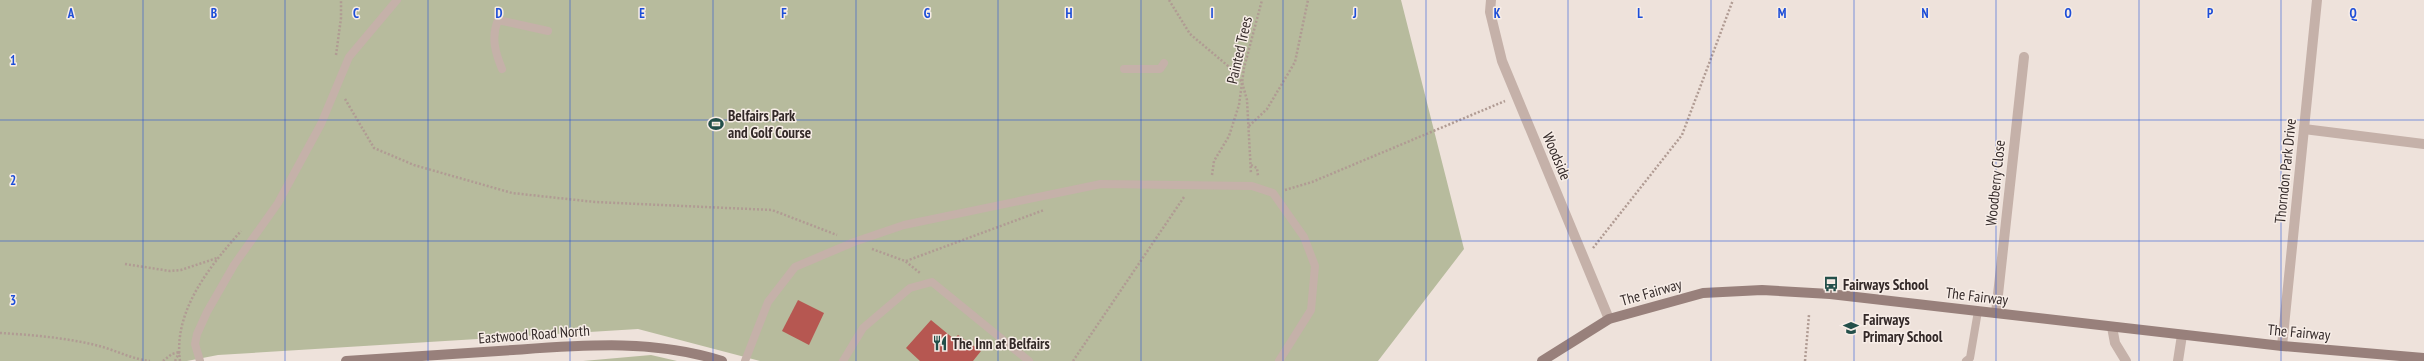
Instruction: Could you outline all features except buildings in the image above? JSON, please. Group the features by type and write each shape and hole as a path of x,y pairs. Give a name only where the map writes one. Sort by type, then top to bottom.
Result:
{"street":[{"name":"Woodside","path":"1491,0 1490,12 1502,61 1609,319"},
{"name":"Thorndon Park Drive","path":"2282,346 2317,0"},
{"name":"Woodberry Close","path":"1996,313 2024,57"},
{"path":"2304,128 2424,144"},
{"name":"The Fairway","path":"1542,361 1609,319 1703,292 1762,290 1830,294 2368,357 2424,358"},
{"path":"2112,327 2115,343 2126,361"},
{"path":"2178,361 2182,335"},
{"name":"Eastwood Road North","path":"346,361 606,344 652,346 700,354 722,361"}],"lane":[{"path":"200,361 195,344 197,334 234,265 278,204 321,124 338,81 350,57 396,0"},
{"path":"502,69 494,44 494,30 498,20 548,31"},
{"path":"1124,69 1160,69 1164,63"},
{"path":"745,361 768,302 795,267 854,242 904,225 1101,184 1252,186 1273,193 1304,238 1315,266 1311,310 1279,361"},
{"path":"843,361 863,328 910,288 932,282 1029,361"},
{"path":"1966,361 1970,358 1978,311"}],"path":[{"path":"341,0 335,70 347,106 374,148 414,165 512,193 595,202 772,210 905,261 932,282"},
{"path":"1169,0 1190,34 1234,70 1242,82 1247,100 1252,186"},
{"name":"Painted Trees","path":"1209,186 1214,160 1229,136 1238,105 1242,82 1262,0"},
{"path":"1249,126 1267,109 1295,62 1308,0"},
{"path":"1584,260 1682,135 1732,0"},
{"path":"1273,193 1312,182 1516,97"},
{"path":"1073,361 1191,186"},
{"path":"905,261 1051,207"},
{"path":"125,264 170,271 181,270 218,257 206,273 187,312 178,340 180,361"},
{"path":"1806,361 1809,315"},
{"path":"0,333 50,337 103,348 134,359 150,361"},
{"path":"163,361 172,354 179,352"},
{"path":"175,361 179,352"}],"green space":[{"name":"Belfairs Park and Golf Course","path":"0,0 1401,0 1464,249 1378,361 760,361 638,329 218,355 187,361 0,361"},
{"path":"651,355 677,361 583,361"}],"place":[{"name":"Belfairs Park and Golf Course","path":"716,124"},
{"name":"Fairways School","path":"1831,284"},
{"name":"Fairways Primary School","path":"1851,328"},
{"name":"The Inn at Belfairs","path":"940,343"}]}
